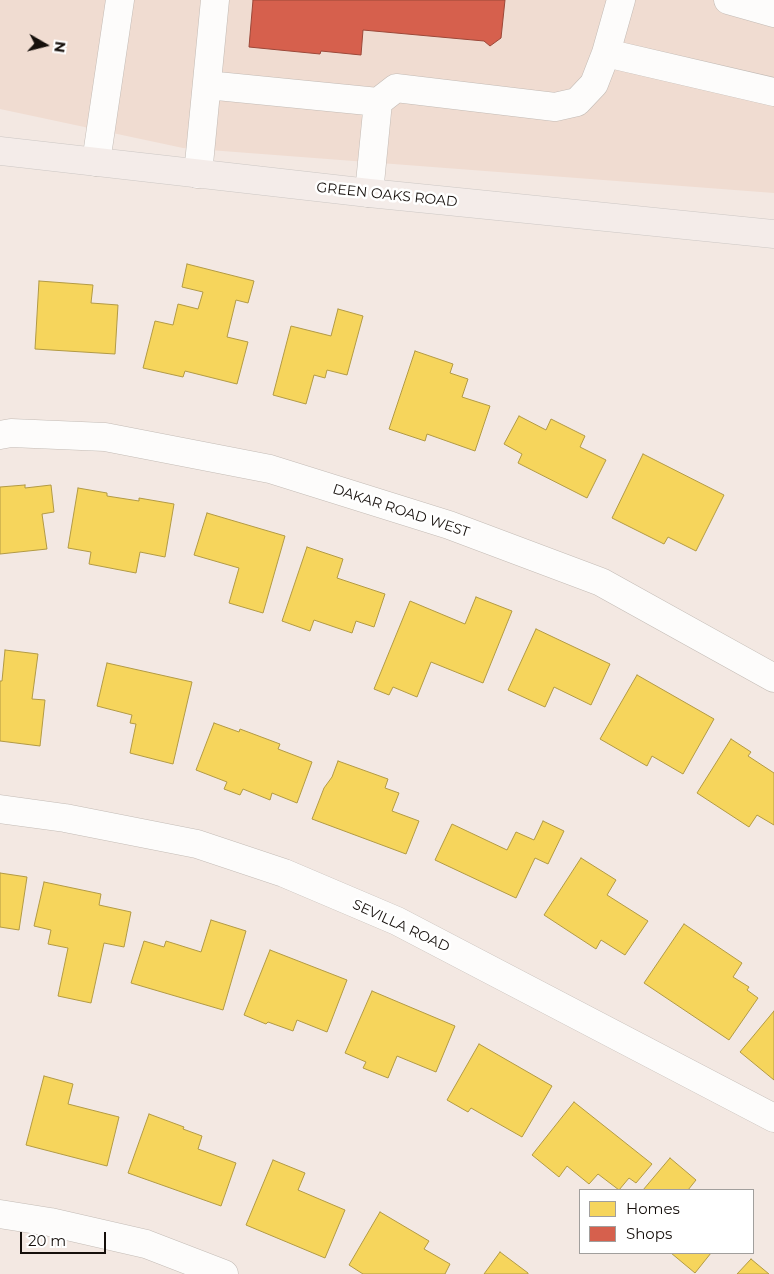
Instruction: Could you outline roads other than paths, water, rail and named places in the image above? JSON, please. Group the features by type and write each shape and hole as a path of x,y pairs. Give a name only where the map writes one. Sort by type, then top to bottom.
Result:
{"main road":[{"name":"GREEN OAKS ROAD","path":"0,151 369,193 774,234"}],"street":[{"path":"96,162 120,0"},
{"path":"198,174 215,0"},
{"path":"207,85 378,102 396,88 555,107 577,102 594,84 606,53 621,0"},
{"path":"728,0 774,13"},
{"path":"606,53 774,92"},
{"path":"369,193 378,102"},
{"name":"DAKAR ROAD WEST","path":"0,436 11,433 105,437 289,474 449,525 601,582 774,678"},
{"name":"SEVILLA ROAD","path":"0,809 65,818 197,844 284,873 396,921 774,1118"},
{"path":"0,1214 50,1222 146,1244 224,1274"}]}
